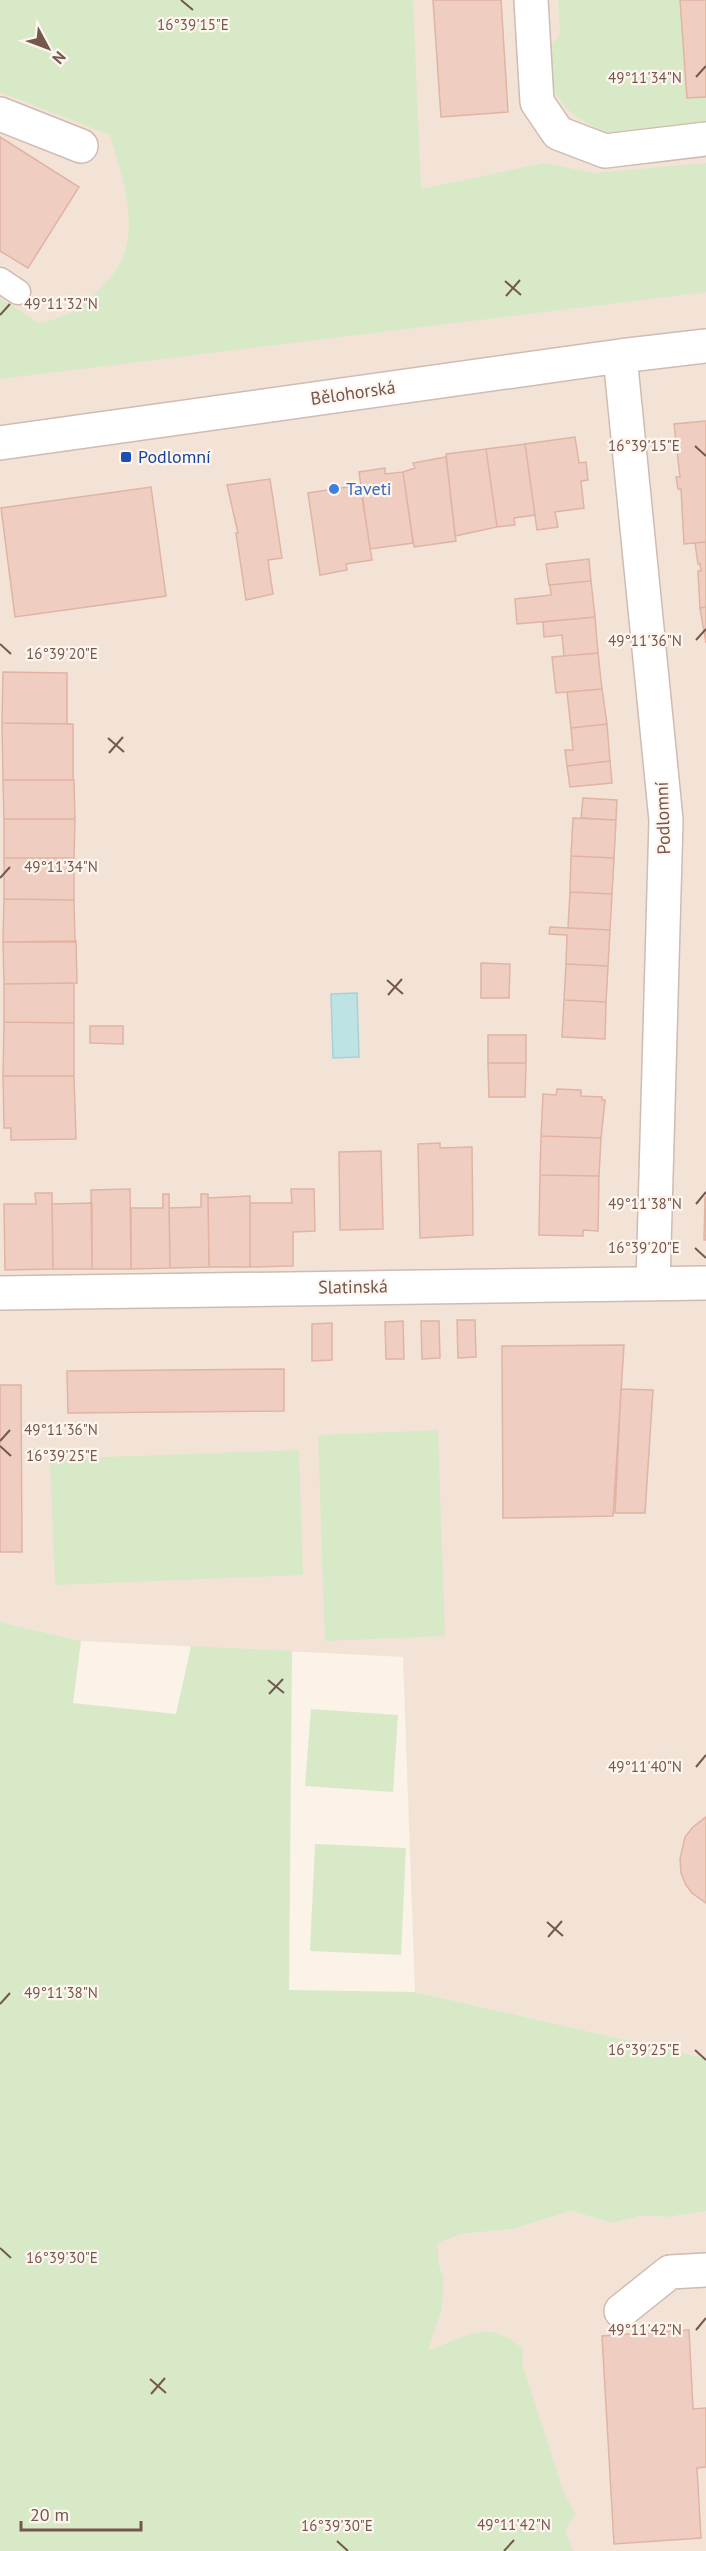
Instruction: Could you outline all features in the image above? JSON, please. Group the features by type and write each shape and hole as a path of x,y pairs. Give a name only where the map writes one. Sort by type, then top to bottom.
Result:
{"street":[{"path":"531,0 537,102 558,133 605,151 706,139"},
{"path":"0,114 81,146"},
{"name":"Bělohorská","path":"0,443 706,346"},
{"name":"Podlomní","path":"620,356 666,820 653,1283"},
{"name":"Slatinská","path":"0,1293 706,1283"},
{"path":"621,2311 670,2272 706,2270"}],"shaded area":[{"path":"0,0 706,0 706,2058 415,1992 403,1657 81,1641 0,1622"},
{"path":"571,2211 612,2223 640,2216 669,2217 706,2211 706,2551 428,2551 427,2351 442,2309 444,2279 438,2261 438,2243 462,2234 513,2229"}],"green space":[{"path":"0,0 413,0 421,189 544,163 594,173 706,163 706,292 0,379 0,298 39,323 64,316 79,307 117,268 125,250 129,217 127,200 110,135 0,92"},
{"path":"558,0 706,0 706,127 592,133 593,126 563,105 550,77 547,51 560,34"},
{"path":"438,1430 445,1636 325,1641 318,1435"},
{"path":"299,1450 303,1575 55,1585 50,1459"},
{"path":"0,1622 81,1641 73,1703 176,1714 191,1646 292,1651 289,1990 415,1992 706,2058 706,2211 669,2217 640,2216 612,2223 571,2211 513,2229 462,2234 438,2243 438,2261 444,2279 442,2309 428,2350 465,2336 487,2332 510,2339 523,2349 522,2363 564,2493 575,2513 565,2532 573,2551 0,2551"},
{"path":"311,1709 398,1715 393,1792 305,1786"},
{"path":"315,1844 406,1848 401,1955 310,1951"}],"water":[{"path":"357,993 359,1057 333,1058 331,994"}],"building":[{"path":"433,0 501,0 508,112 441,117"},
{"path":"680,0 706,0 706,97 687,98"},
{"path":"0,137 79,187 28,268 0,251"},
{"path":"706,421 706,542 684,544 681,489 678,489 676,477 680,477 674,424"},
{"path":"575,437 579,463 586,462 588,480 581,481 584,508 555,512 558,527 537,530 525,444"},
{"path":"525,444 535,515 514,518 515,525 497,527 486,449"},
{"path":"486,449 497,527 455,536 446,454"},
{"path":"446,457 456,541 414,547 403,472 415,468 413,463"},
{"path":"385,468 385,474 403,472 413,543 370,549 359,472"},
{"path":"270,479 282,558 268,560 273,594 246,600 236,533 238,533 227,485"},
{"path":"360,485 372,560 346,564 347,570 320,575 308,493"},
{"path":"151,487 166,596 15,617 1,508"},
{"path":"706,542 706,607 700,608 698,571 701,571 695,543"},
{"path":"589,559 591,581 549,585 546,564"},
{"path":"591,581 595,617 517,624 515,599 551,595 550,585"},
{"path":"706,607 706,643 700,608"},
{"path":"595,617 598,653 564,656 562,635 544,637 543,622"},
{"path":"598,653 602,689 556,693 552,657"},
{"path":"3,672 67,673 67,724 2,723"},
{"path":"602,689 607,724 571,728 567,692"},
{"path":"2,723 73,724 73,780 3,780"},
{"path":"607,724 610,761 567,766 565,750 573,750 571,728"},
{"path":"610,761 612,783 570,787 567,766"},
{"path":"3,780 74,780 75,819 4,819"},
{"path":"583,798 617,800 616,820 581,818"},
{"path":"573,818 616,820 614,858 571,856"},
{"path":"4,819 75,819 74,858 4,858"},
{"path":"571,856 614,858 612,894 570,892"},
{"path":"4,858 74,858 74,900 4,899"},
{"path":"570,892 612,894 610,930 568,928"},
{"path":"4,899 74,900 75,942 3,942"},
{"path":"550,927 610,930 608,966 566,964 567,935 549,934"},
{"path":"76,941 77,983 4,984 3,942"},
{"path":"481,963 510,964 509,998 481,998"},
{"path":"566,964 608,966 606,1002 564,1000"},
{"path":"74,983 74,1023 4,1022 4,984"},
{"path":"564,1000 606,1002 605,1039 562,1037"},
{"path":"4,1022 74,1023 74,1076 3,1076"},
{"path":"90,1026 123,1026 123,1044 90,1043"},
{"path":"488,1035 526,1035 526,1063 488,1063"},
{"path":"488,1063 526,1063 525,1097 489,1097"},
{"path":"3,1076 74,1076 76,1139 11,1140 11,1128 4,1128"},
{"path":"557,1089 581,1090 581,1096 602,1097 602,1100 605,1100 601,1138 541,1136 543,1094 556,1095"},
{"path":"541,1136 601,1138 599,1176 540,1175"},
{"path":"440,1143 440,1148 472,1147 473,1235 420,1238 418,1144"},
{"path":"381,1151 383,1229 340,1230 339,1152"},
{"path":"540,1175 599,1176 598,1231 583,1230 583,1236 539,1235"},
{"path":"130,1189 131,1269 92,1269 91,1190"},
{"path":"291,1189 314,1189 315,1231 293,1232 293,1266 250,1267 250,1203 292,1203"},
{"path":"35,1193 52,1193 53,1269 5,1270 4,1204 36,1204"},
{"path":"163,1194 169,1194 170,1268 131,1269 131,1208 163,1208"},
{"path":"201,1194 208,1194 209,1267 170,1268 169,1208 201,1207"},
{"path":"250,1196 250,1267 209,1267 208,1198"},
{"path":"705,1197 706,1240 704,1240"},
{"path":"92,1203 92,1269 53,1269 52,1204"},
{"path":"457,1320 475,1320 476,1357 458,1358"},
{"path":"403,1321 404,1359 386,1359 385,1322"},
{"path":"421,1321 439,1321 440,1358 422,1359"},
{"path":"332,1323 332,1360 312,1361 312,1324"},
{"path":"624,1345 613,1516 503,1518 502,1346"},
{"path":"284,1369 284,1411 68,1413 67,1371"},
{"path":"0,1385 21,1385 22,1552 0,1552"},
{"path":"621,1389 653,1390 645,1513 615,1513"},
{"path":"706,1817 706,1903 692,1893 686,1885 681,1873 680,1859 685,1837"},
{"path":"689,2330 693,2409 706,2408 706,2467 697,2468 701,2538 614,2544 602,2336"}],"place":[{"name":"Podlomní","path":"126,457"},
{"name":"Taveti","path":"334,489"}]}
